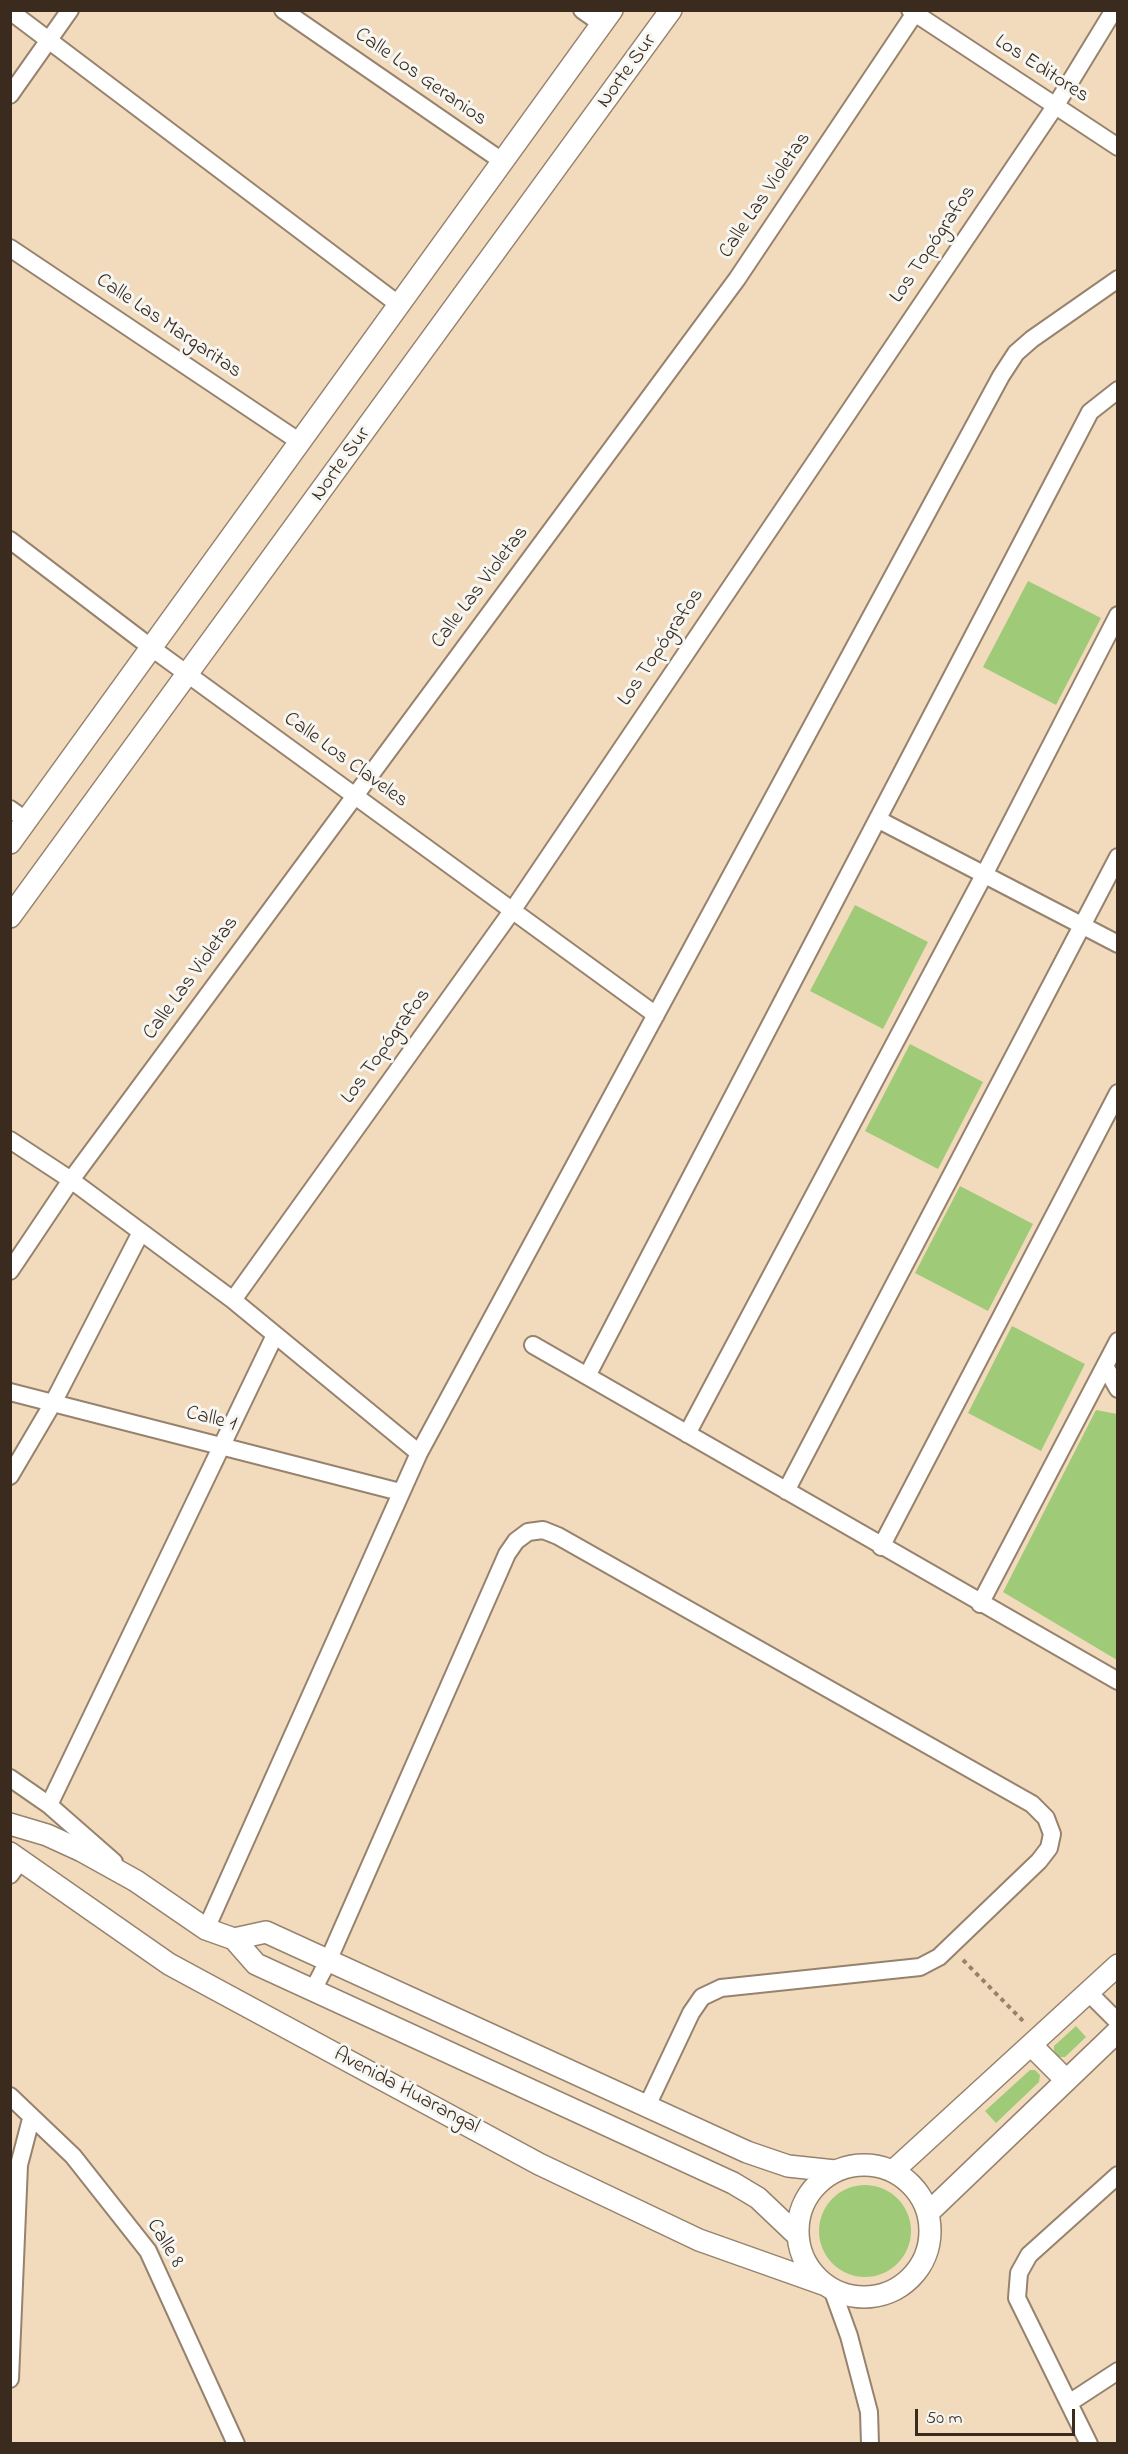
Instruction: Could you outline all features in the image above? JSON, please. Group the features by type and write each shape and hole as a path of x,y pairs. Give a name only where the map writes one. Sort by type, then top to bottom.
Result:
{"street":[{"path":"10,10 398,304"},
{"path":"10,95 70,10"},
{"name":"Calle Los Geranios","path":"283,10 502,161"},
{"path":"10,843 19,815 153,649 398,304 607,17 582,10"},
{"name":"Norte Sur","path":"10,918 189,676 671,10"},
{"name":"Los Topógrafos","path":"233,1300 512,911 1056,105 1114,10"},
{"name":"Los Editores","path":"914,12 1118,147"},
{"name":"Calle Las Violetas","path":"10,1271 71,1180 737,279 914,12"},
{"name":"Calle Las Margaritas","path":"10,248 300,442"},
{"path":"206,1929 419,1453 1001,376 1016,353 1032,339 1118,279"},
{"path":"587,1376 1090,412 1116,393"},
{"name":"Calle Los Claveles","path":"10,540 189,676 656,1015"},
{"path":"687,1434 984,875 1118,615"},
{"path":"879,820 1118,944"},
{"path":"786,1491 1118,857"},
{"path":"881,1547 1118,1093"},
{"path":"10,1140 71,1180 233,1300 419,1453"},
{"path":"10,1476 53,1403 141,1232"},
{"path":"49,1806 276,1335"},
{"path":"980,1604 1118,1341"},
{"path":"533,1345 980,1604 1118,1681"},
{"path":"1105,1366 1118,1389"},
{"name":"Calle 1","path":"10,1392 400,1492"},
{"path":"313,1990 328,1961 507,1554 516,1541 528,1532 543,1530 568,1541 1032,1804 1046,1818 1052,1834 1049,1848 1039,1861 939,1956 920,1967 721,1988 702,1996 691,2013 647,2106"},
{"path":"10,1778 49,1806 136,1881"},
{"path":"10,1824 47,1835 82,1851 136,1881 206,1929 234,1939 256,1964 734,2182 766,2204 798,2236"},
{"name":"Avenida Huarangal","path":"14,1863 169,1964 539,2164 699,2240 829,2287"},
{"path":"234,1939 266,1932 747,2152 778,2163 835,2171"},
{"path":"893,2172 1118,1965"},
{"path":"1089,1993 1118,2022"},
{"path":"928,2213 1118,2031"},
{"path":"1036,2042 1066,2080"},
{"name":"Calle 8","path":"10,2096 31,2119 73,2156 148,2251 236,2444"},
{"path":"10,2379 19,2165 31,2119"},
{"path":"854,2166 873,2166 893,2172 914,2189 928,2213 931,2230 929,2247 923,2263 899,2288 874,2296 849,2296 829,2287 812,2272 802,2255 798,2236 799,2216 807,2198 819,2182 835,2171 854,2166"},
{"path":"1089,2444 1017,2298 1019,2273 1029,2256 1118,2175"},
{"path":"829,2287 849,2336 869,2412 870,2444"},
{"path":"1069,2403 1118,2371"}],"path":[{"path":"950,1946 1036,2042"}],"green space":[{"path":"1028,581 1101,618 1056,705 983,667"},
{"path":"855,905 928,942 883,1029 810,991"},
{"path":"910,1044 983,1082 938,1169 865,1131"},
{"path":"960,1186 1033,1224 988,1311 915,1273"},
{"path":"1012,1326 1085,1364 1041,1451 968,1413"},
{"path":"1096,1410 1117,1414 1117,1660 1003,1592"},
{"path":"1076,2026 1086,2037 1065,2057 1059,2057 1054,2051 1054,2046"},
{"path":"1030,2070 1035,2070 1040,2075 1039,2082 996,2123 985,2111"},
{"path":"865,2185 883,2188 898,2198 908,2213 911,2231 908,2249 898,2264 883,2274 865,2277 847,2274 832,2264 822,2249 819,2231 822,2213 832,2198 847,2188"}]}
